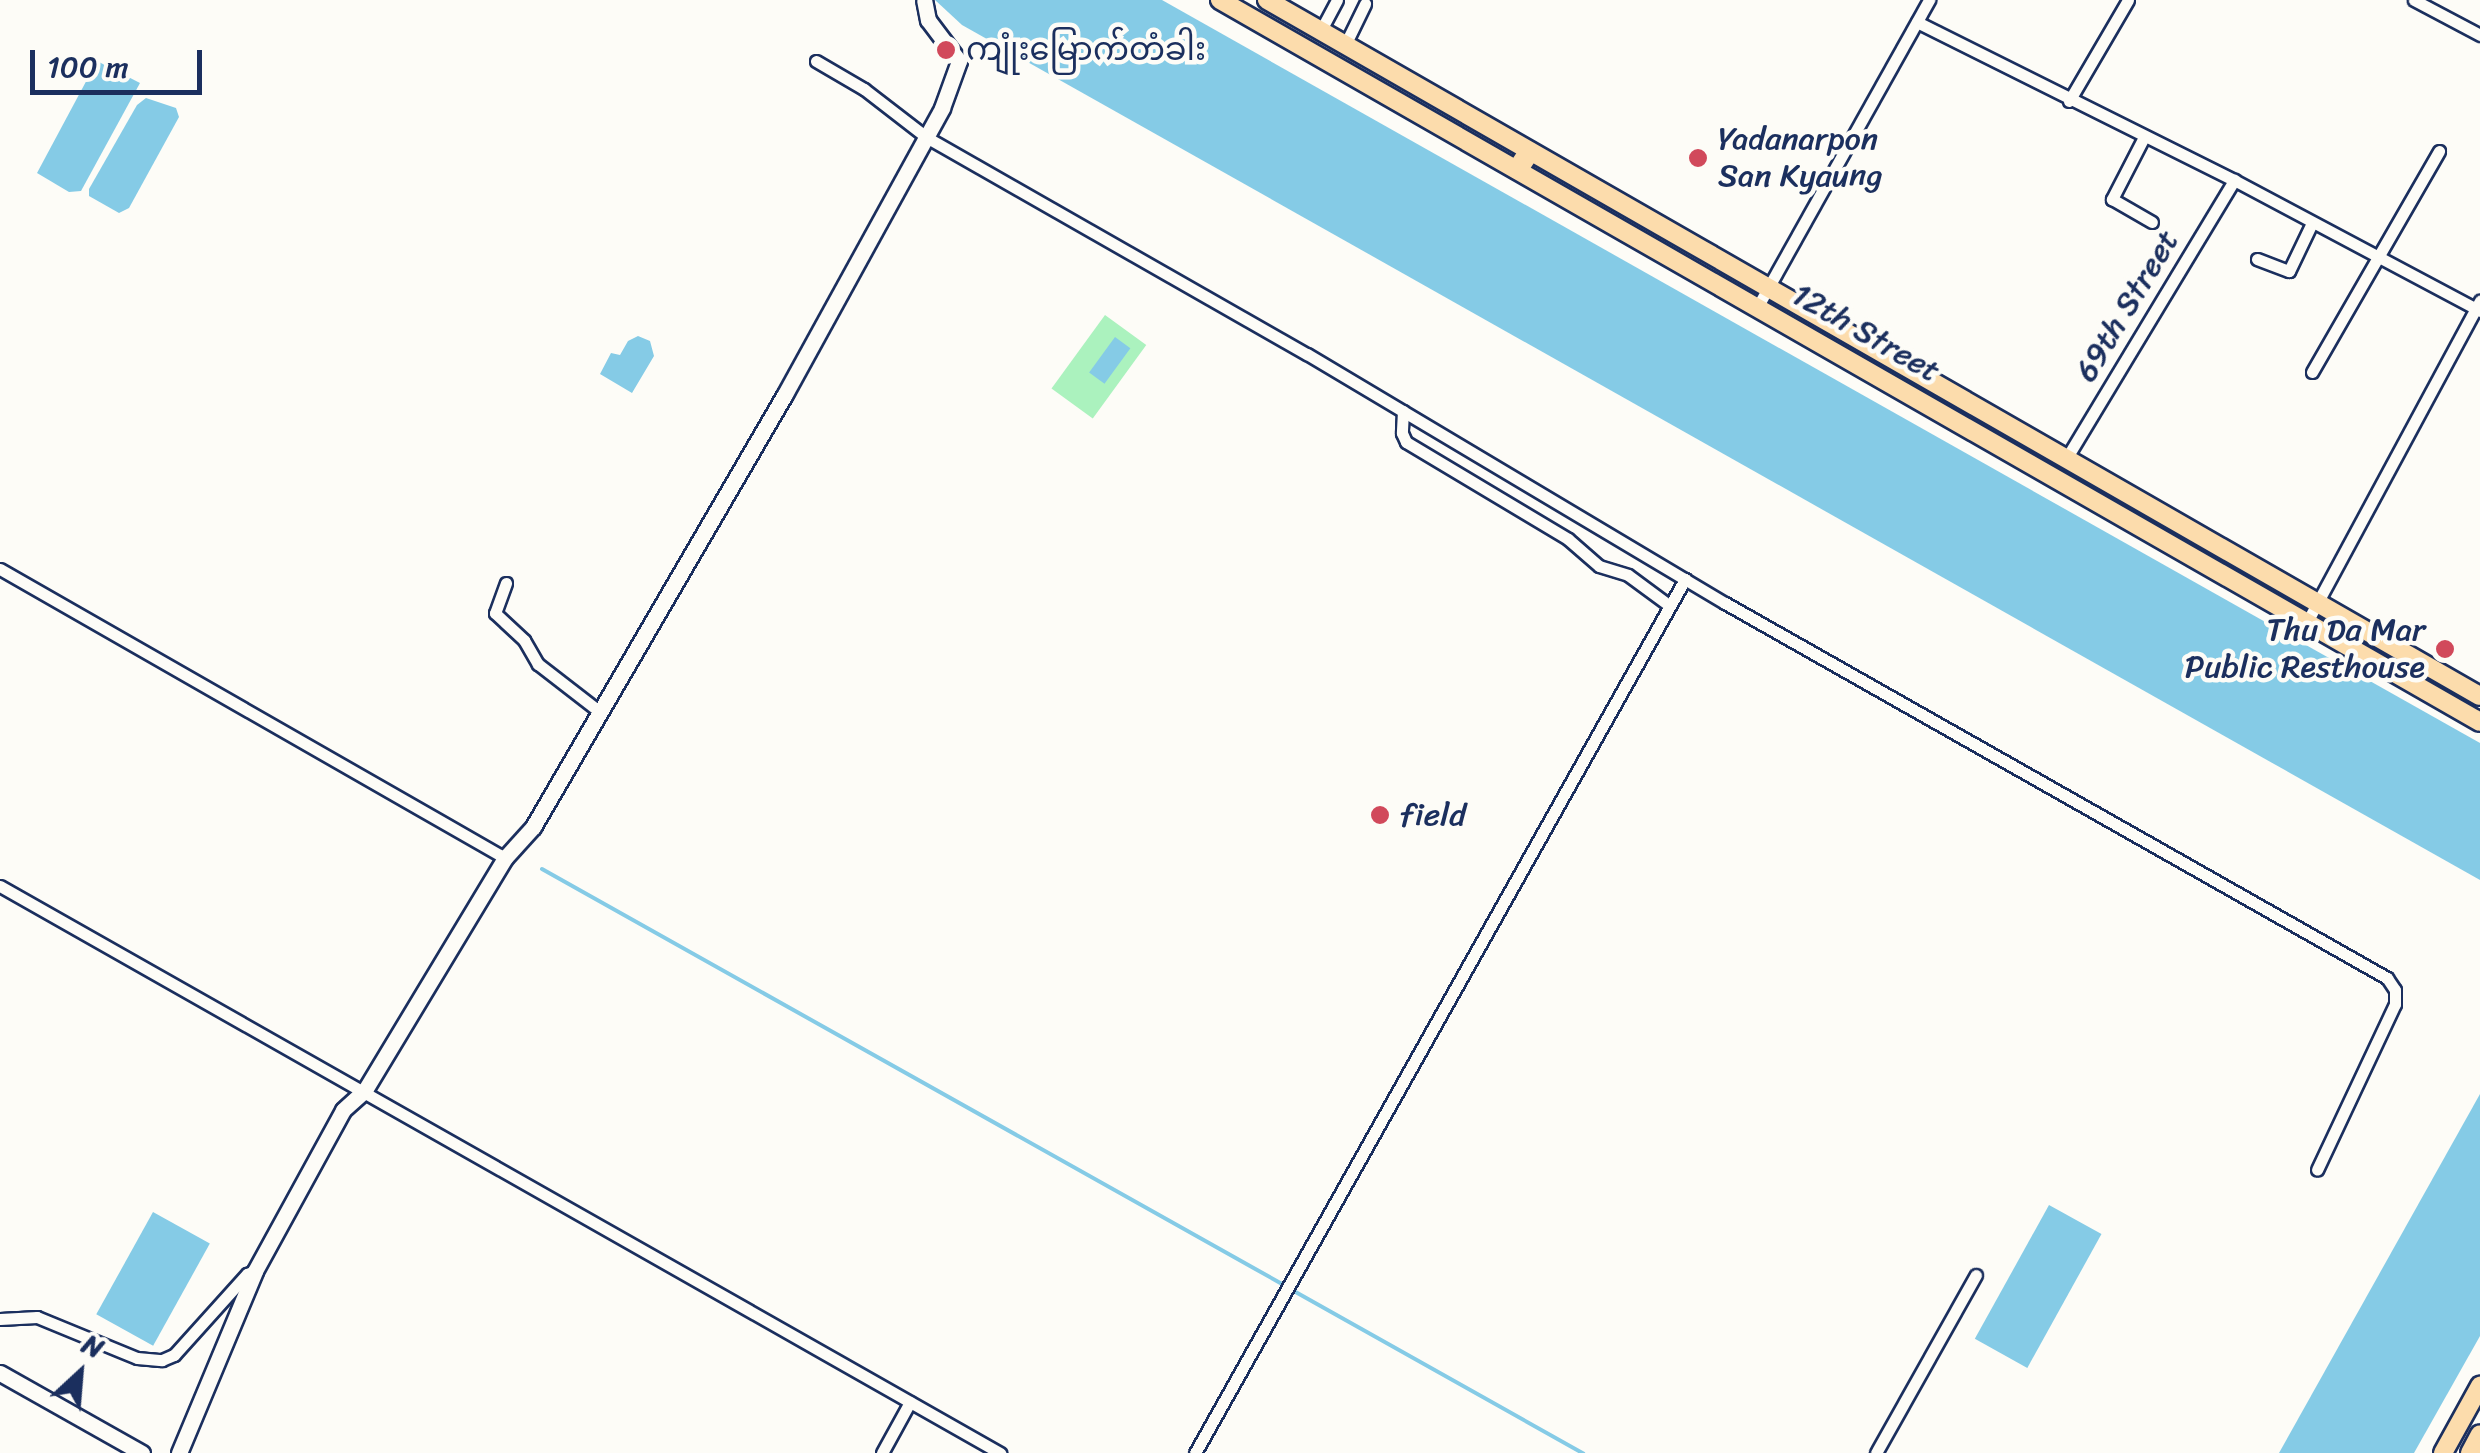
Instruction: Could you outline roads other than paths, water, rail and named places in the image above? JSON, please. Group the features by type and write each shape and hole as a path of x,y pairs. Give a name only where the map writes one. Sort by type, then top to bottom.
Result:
{"main road":[{"name":"12th Street","path":"1220,0 1524,161 2480,722"},
{"name":"12th Street","path":"1267,0 1345,45 1524,161"},
{"name":"12th Street","path":"1763,298 2066,459 2480,696"},
{"path":"2443,1453 2480,1386"},
{"path":"2470,1453 2480,1434"}],"street":[{"path":"179,1453 255,1272 343,1110 365,1090 505,858 533,827 785,394 926,137 959,66 928,20 924,0"},
{"path":"1321,30 1337,0"},
{"path":"1763,298 1929,0"},
{"path":"2070,101 2128,0"},
{"path":"2414,0 2430,4 2480,35"},
{"path":"1345,45 1366,4"},
{"path":"1917,22 2479,307 2306,622"},
{"path":"816,61 864,88 926,137 1403,411 1685,579 2386,978 2395,990 2395,1004 2317,1170"},
{"path":"2143,138 2112,200 2152,222"},
{"path":"2312,372 2440,150"},
{"name":"69th Street","path":"2066,459 2234,180"},
{"path":"2256,259 2289,271 2312,222"},
{"path":"1403,411 1402,433 1406,442 1568,540 1599,566 1628,575 1670,606"},
{"path":"1498,498 1511,474"},
{"path":"0,568 505,858"},
{"path":"1195,1453 1685,579"},
{"path":"506,583 495,613 524,640 538,664 600,712"},
{"path":"0,886 1000,1453"},
{"path":"0,1319 36,1317 138,1358 162,1360 174,1355 247,1274 255,1272"},
{"path":"1876,1453 1976,1276"},
{"path":"0,1373 142,1453"},
{"path":"882,1453 910,1402"}],"water":[{"path":"935,0 1162,0 2480,743 2480,880 962,25"},
{"path":"97,61 140,83 81,191 69,192 37,173"},
{"path":"146,98 176,108 179,117 129,208 119,213 89,196 89,189 137,105"},
{"path":"638,336 650,341 654,356 632,393 600,374 611,353 620,355 628,341"},
{"path":"1115,337 1130,348 1105,384 1089,373"},
{"path":"2480,1094 2480,1336 2414,1453 2279,1453"},
{"path":"2049,1205 2101,1234 2027,1368 1975,1339"},
{"path":"153,1212 210,1244 153,1346 96,1314"}],"waterway":[{"path":"542,869 1284,1285"},
{"path":"1292,1290 1583,1453"}],"place":[{"name":"ကျုံးမြောက်တံခါး","path":"946,50"},
{"name":"Yadanarpon San Kyaung","path":"1698,158"},
{"name":"Thu Da Mar Public Resthouse","path":"2445,649"},
{"name":"field","path":"1380,815"}]}
